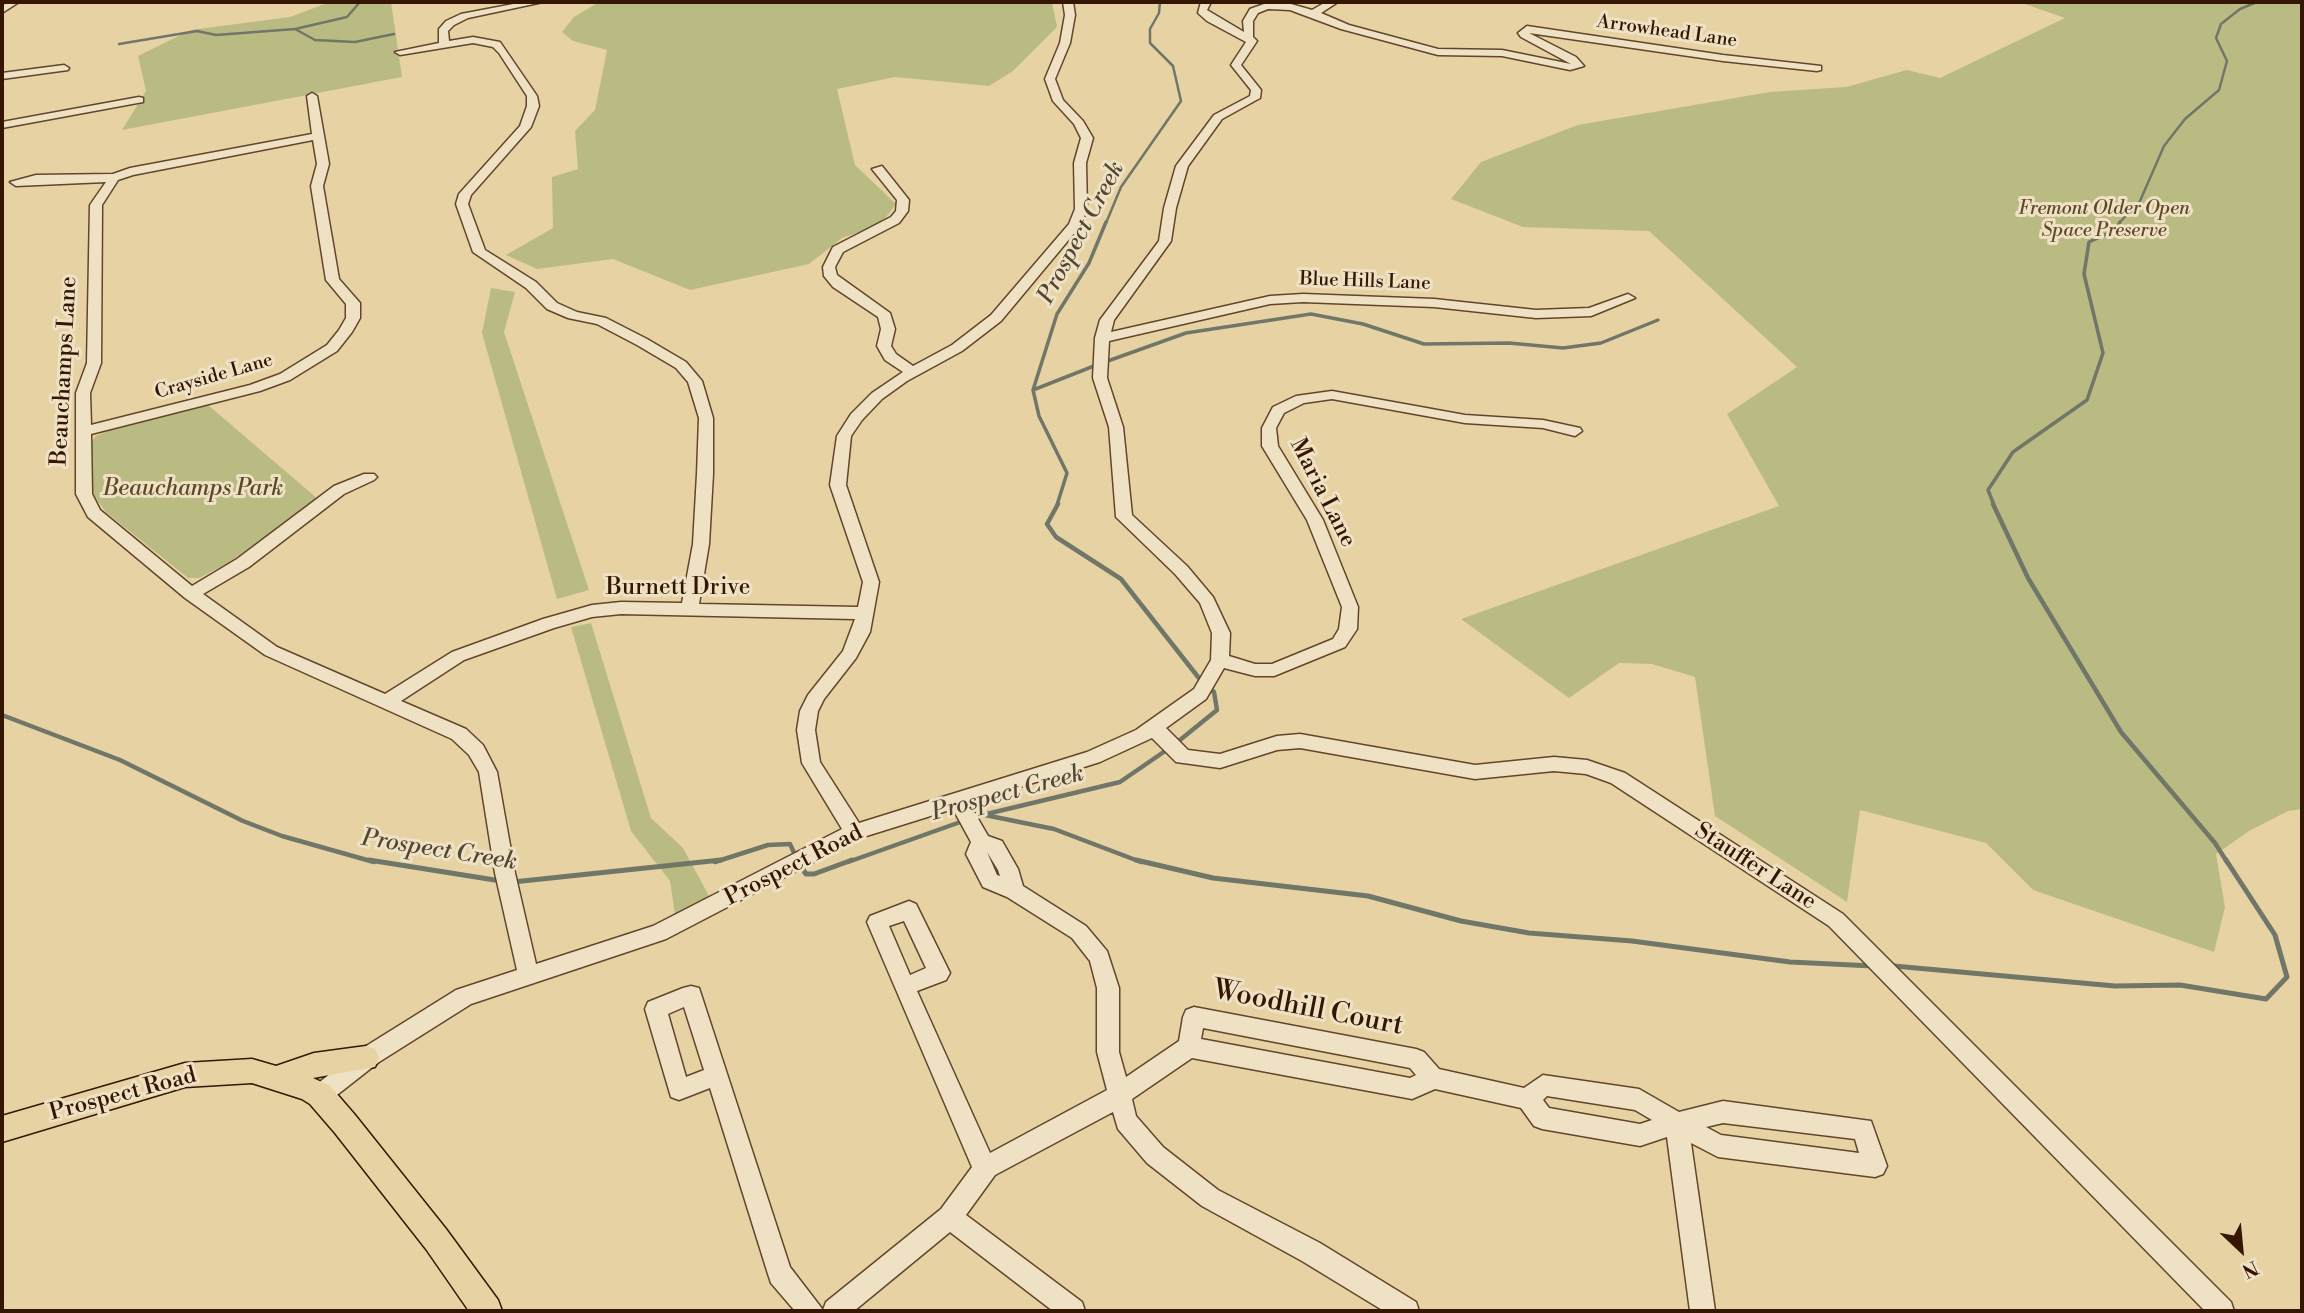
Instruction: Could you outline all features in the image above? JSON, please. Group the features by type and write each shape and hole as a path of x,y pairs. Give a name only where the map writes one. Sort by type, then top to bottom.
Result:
{"main road":[{"path":"277,1078 314,1065 366,1058"},
{"name":"Prospect Road","path":"2,1129 185,1074 252,1071 320,1095"},
{"path":"320,1095 436,1240 487,1311"}],"street":[{"path":"2,10 14,2"},
{"path":"444,43 443,31 450,23 465,16 538,2"},
{"path":"854,832 811,763 806,730 809,711 817,695 850,653 861,632 871,582 838,485 845,436 856,417 877,396 957,348 996,318 1075,225 1081,209 1080,163 1087,138 1079,123 1058,101 1050,79 1065,43 1070,15 1068,2"},
{"path":"1206,2 1202,11 1211,19 1249,36 1252,41 1236,65 1256,90 1255,97 1217,117 1182,166 1170,208 1165,241 1107,320 1101,338 1100,378 1116,427 1124,517 1181,570 1207,601 1221,634 1217,667"},
{"path":"1313,13 1333,2"},
{"name":"Arrowhead Lane","path":"1249,36 1248,21 1259,8 1291,6 1345,27 1424,51 1502,53 1570,68 1579,63 1525,35 1523,31 1816,68"},
{"path":"400,52 473,40 496,44 532,96 530,117 524,127 465,194 462,204 479,252 531,285 552,306 573,315 601,321 681,365 695,381 706,418 705,474 701,544 690,608"},
{"path":"2,76 64,68"},
{"name":"Crayside Lane","path":"82,432 254,388 285,377 321,356 345,332 353,318 353,303 333,280 317,186 323,164 312,96"},
{"path":"2,125 139,100"},
{"path":"16,183 36,179 114,178 141,170 318,136"},
{"path":"878,169 903,200 902,211 895,220 850,240 838,250 829,267 831,276 838,284 876,307 885,316 888,329 884,346 890,357 913,372"},
{"name":"Beauchamps Lane","path":"114,178 96,205 94,363 83,393 84,494 94,513 191,594 271,651 459,734 477,750 488,772 507,881 528,974"},
{"name":"Blue Hills Lane","path":"1101,338 1270,300 1434,303 1535,314 1591,312 1628,298"},
{"name":"Maria Lane","path":"1217,667 1274,670 1339,643 1348,629 1350,607 1315,520 1270,446 1269,428 1278,410 1314,396 1332,395 1465,419 1543,424 1575,431"},
{"path":"191,594 243,563 339,489 369,477"},
{"name":"Burnett Drive","path":"388,702 458,656 548,623 621,608 864,612"},
{"name":"Prospect Road","path":"320,1095 366,1058 464,997 659,933 854,832 968,820 1093,757 1164,739 1200,694 1217,667"},
{"name":"Stauffer Lane","path":"1164,739 1183,757 1220,761 1277,743 1300,741 1475,772 1554,764 1587,767 1618,778 1836,920 2222,1311"},
{"path":"968,820 976,854 990,881 1014,891 1079,932 1100,957 1108,988 1108,1052 1126,1121 1155,1155 1210,1198 1311,1252 1407,1311"},
{"path":"905,986 977,1155 987,1167"},
{"name":"Woodhill Court","path":"1433,1079 1416,1059 1194,1017 1189,1047 1412,1089 1433,1079 1528,1099 1542,1118 1554,1121 1640,1135 1677,1124 1723,1112 1863,1129 1875,1166 1718,1146 1677,1124"},
{"path":"835,1311 950,1217 987,1167 1098,1109 1189,1047"},
{"path":"717,1075 780,1274 811,1311"},
{"path":"1528,1099 1543,1085 1639,1100 1677,1124 1703,1311"},
{"path":"950,1217 1073,1311"}],"green space":[{"path":"330,2 391,2 402,77 122,130 146,91 138,56 191,30 290,17"},
{"path":"599,2 1052,2 1057,27 1013,71 989,86 895,77 837,89 855,165 896,204 880,225 842,238 809,264 690,290 613,259 537,269 506,255 553,228 552,177 578,169 575,131 595,110 607,50 573,41 562,32 574,17"},
{"name":"Fremont Older Open Space Preserve","path":"2019,2 2302,2 2302,809 2288,811 2249,831 2216,854 2225,907 2214,952 2033,890 1986,843 1860,810 1847,902 1715,816 1695,677 1652,664 1619,663 1569,698 1461,619 1779,506 1727,414 1797,367 1649,231 1523,227 1451,199 1481,162 1578,125 1770,92 1846,87 1907,70 1940,78 2065,18"},
{"path":"491,288 515,292 504,332 589,590 557,599 482,333"},
{"name":"Beauchamps Park","path":"208,405 318,499 228,563 199,578 188,578 107,513 96,499 91,487 91,442 96,436 110,430"},
{"path":"591,623 651,818 683,848 709,896 675,914 670,881 631,831 571,627"}],"waterway":[{"path":"295,29 347,17 360,2"},
{"name":"Prospect Creek","path":"1106,223 1121,187 1181,101 1173,66 1150,43 1150,29 1159,13 1160,2"},
{"path":"2119,223 2140,201 2164,146 2185,119 2219,90 2227,61 2216,38 2221,24 2240,9 2257,2"},
{"path":"119,44 197,31 216,35 295,29"},
{"path":"295,29 315,40 355,42 394,34"},
{"name":"Prospect Creek","path":"1033,390 1057,314 1089,263 1106,222"},
{"path":"2116,229 2120,222"},
{"path":"1994,505 1988,490 2013,452 2087,400 2103,353 2084,274 2089,242 2113,231"},
{"path":"1105,362 1186,333 1311,314 1363,324 1424,344 1509,343 1563,348 1601,343 1658,320"},
{"path":"1033,390 1094,366"},
{"name":"Prospect Creek","path":"1033,390 1039,416 1067,473 1057,505"},
{"name":"Prospect Creek","path":"1058,504 1047,524 1056,537 1121,579 1202,682"},
{"path":"1993,504 2028,578 2121,732 2215,843 2227,862"},
{"name":"Prospect Creek","path":"1175,744 1217,710 1214,692 1209,688"},
{"name":"Prospect Creek","path":"2,715 120,760 243,821 282,836 374,862"},
{"name":"Prospect Creek","path":"974,817 1120,782 1168,749"},
{"path":"985,815 1054,829 1141,862"},
{"name":"Prospect Creek","path":"848,862 966,820"},
{"name":"Prospect Creek","path":"715,862 768,845 790,844 796,857"},
{"name":"Prospect Creek","path":"369,860 501,881"},
{"name":"Prospect Creek","path":"513,882 721,860"},
{"name":"Prospect Creek","path":"800,865 806,874 814,874 852,860"},
{"path":"1136,860 1213,878 1368,896 1461,921 1529,933 1632,941 1790,962 1873,966"},
{"path":"1894,966 2115,986 2180,985 2266,999 2287,977 2275,935 2226,860"}]}
